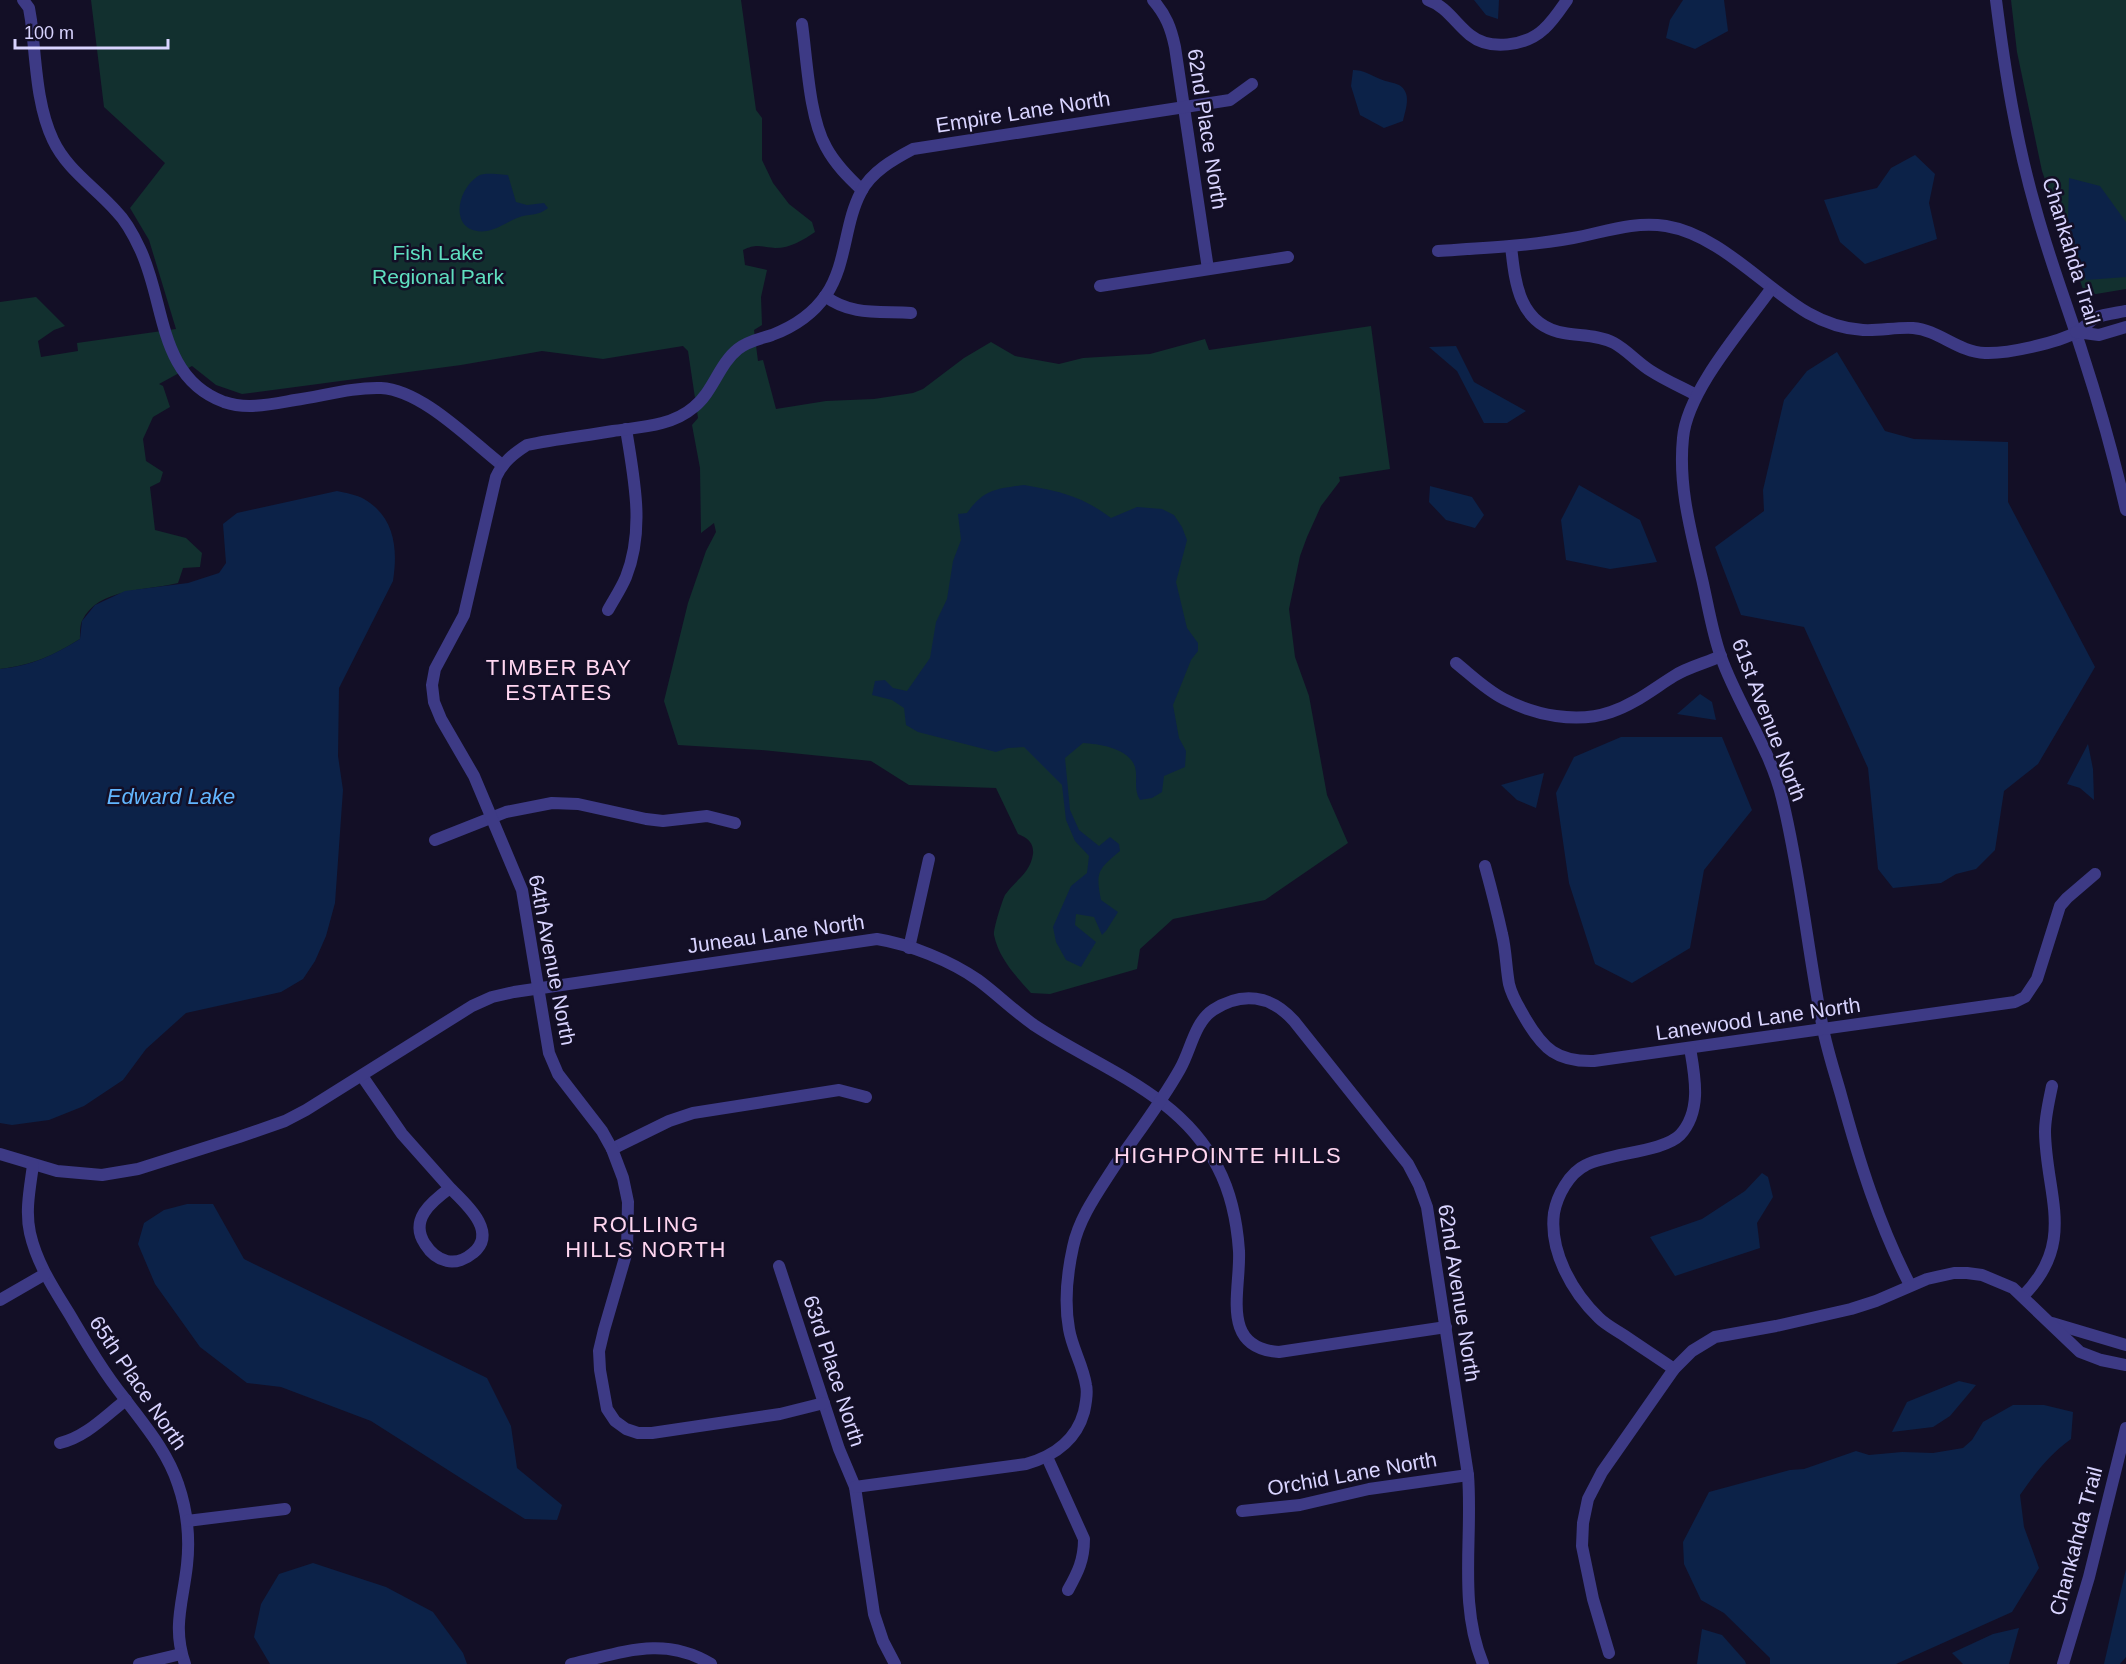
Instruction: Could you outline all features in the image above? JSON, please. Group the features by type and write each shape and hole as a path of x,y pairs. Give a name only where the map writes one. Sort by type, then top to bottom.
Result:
{"street":[{"path":"23,0 29,8 45,119 53,141 66,162 117,211 130,230 141,250 174,356 195,385 218,399 241,406 259,406 381,388 396,391 413,397 431,408 502,465"},
{"name":"62nd Place North","path":"1153,0 1165,14 1171,29 1208,269"},
{"path":"1428,0 1443,8 1472,37 1500,45 1532,38 1543,30 1567,0"},
{"name":"Chankahda Trail","path":"1996,0 2007,85 2035,207 2112,450 2126,510"},
{"path":"802,24 814,110 822,138 837,164 862,190"},
{"name":"Empire Lane North","path":"502,465 514,453 527,445 660,424 686,414 698,405 738,349 749,342 792,326 811,312 825,296 837,273 855,206 862,190 894,159 913,149 1230,100 1252,84"},
{"path":"1438,251 1511,246 1574,237 1638,224 1665,226 1683,230 1708,241 1771,289 1810,314 1832,324 1862,330 1914,328 1930,331 1962,349 1983,353 2025,348 2076,332 2097,317 2126,311"},
{"path":"1511,246 1519,295 1529,312 1547,328 1614,343 1650,370 1696,395"},
{"path":"1100,286 1288,257"},
{"name":"61st Avenue North","path":"1771,289 1696,395 1683,434 1681,464 1683,490 1688,520 1721,656 1752,723 1781,795 1794,854 1823,1030 1867,1184 1910,1285"},
{"path":"825,296 848,309 861,312 911,313"},
{"path":"2076,332 2099,335 2126,327"},
{"path":"608,610 626,579 636,535 638,513 626,429"},
{"name":"64th Avenue North","path":"502,465 492,490 464,615 435,669 432,685 434,702 441,719 474,776 522,890 549,1053 558,1074 602,1131 623,1178 628,1202 627,1251 599,1351 607,1409 615,1421 626,1429 638,1433 652,1433 780,1414 824,1403"},
{"path":"1456,663 1502,698 1527,709 1559,717 1581,717 1609,713 1653,691 1676,675 1721,656"},
{"path":"435,840 492,818 527,807 552,803 578,804 646,819 663,820 707,816 735,823"},
{"path":"909,948 929,858"},
{"name":"Lanewood Lane North","path":"1485,866 1503,936 1513,997 1537,1038 1550,1051 1563,1058 1585,1061 2015,1002 2025,997 2037,979 2060,906 2095,874"},
{"name":"Juneau Lane North","path":"0,1154 33,1166 84,1174 102,1175 138,1169 285,1121 362,1076 472,1006 492,997 538,988 877,939 890,941 960,969 978,980 1034,1025 1160,1100 1183,1119 1202,1142 1218,1167 1229,1196 1236,1223 1239,1252 1237,1311 1242,1332 1257,1348 1279,1352 1446,1327"},
{"name":"62nd Avenue North","path":"855,1487 1026,1464 1061,1448 1073,1436 1082,1420 1087,1387 1069,1329 1066,1301 1067,1273 1073,1244 1083,1218 1184,1062 1200,1025 1210,1012 1238,999 1254,998 1269,1001 1283,1009 1394,1145 1419,1185 1427,1207 1468,1475 1470,1502 1468,1597 1478,1650 1484,1664"},
{"path":"1674,1369 1600,1320 1585,1304 1556,1251 1553,1222 1555,1204 1560,1193 1584,1166 1598,1160 1670,1142 1681,1134 1695,1108 1690,1048"},
{"path":"362,1076 390,1119 478,1219 482,1237 477,1250 463,1260 455,1261 446,1261 430,1250 420,1234 421,1219 426,1209 433,1200 450,1188"},
{"path":"2023,1296 2042,1273 2056,1229 2056,1210 2045,1131 2052,1086"},
{"path":"612,1149 669,1121 700,1111 839,1090 866,1097"},
{"name":"65th Place North","path":"33,1166 28,1209 30,1232 45,1274 91,1351 152,1434 178,1483 187,1521 187,1563 178,1620 183,1659"},
{"name":"63rd Place North","path":"779,1266 838,1449 855,1487 874,1614 895,1664"},
{"path":"1609,1653 1585,1567 1582,1546 1583,1523 1588,1499 1602,1472 1674,1369 1692,1351 1715,1337 1851,1309 1941,1274 1967,1273 1982,1275 2013,1288 2080,1352 2101,1360 2126,1365"},
{"path":"0,1300 45,1274"},
{"path":"2051,1323 2126,1345"},
{"path":"60,1443 82,1434 126,1400"},
{"name":"Chankahda Trail","path":"2063,1664 2089,1577 2126,1428"},
{"path":"1047,1456 1084,1539 1081,1567 1068,1590"},
{"name":"Orchid Lane North","path":"1242,1511 1300,1505 1369,1489 1468,1475"},
{"path":"187,1521 285,1509"},
{"path":"571,1664 641,1649 659,1648 677,1649 711,1664"},
{"path":"139,1664 183,1659"}],"green space":[{"name":"Fish Lake Regional Park","path":"91,0 741,0 756,110 762,118 762,160 773,183 789,204 812,222 815,232 786,247 756,246 743,250 745,265 767,270 761,297 762,325 754,330 758,361 763,360 776,409 826,401 874,399 913,393 923,389 964,358 991,342 1015,356 1059,364 1083,358 1150,354 1205,339 1209,350 1371,326 1390,469 1339,477 1340,481 1321,506 1307,537 1300,556 1289,609 1295,657 1309,696 1327,795 1348,843 1265,900 1173,919 1140,949 1137,969 1050,994 1031,993 1004,959 994,935 1005,895 1029,867 1033,854 1030,841 1018,834 996,788 909,785 871,761 761,750 678,745 664,701 688,603 706,551 716,532 714,523 701,533 700,468 692,425 698,418 688,351 683,346 603,359 542,351 461,365 242,394 216,385 192,366 159,384 163,386 170,407 153,417 143,439 146,461 163,472 160,482 150,487 155,530 186,538 202,553 200,567 183,568 178,583 111,596 89,610 80,627 80,639 42,659 0,669 0,302 36,297 65,326 54,330 38,341 41,357 78,351 77,343 176,329 149,240 130,208 165,163 104,107"},
{"path":"2011,0 2126,0 2126,289 2096,294 2084,292 2042,171 2017,52"}],"water":[{"path":"1474,0 1499,0 1498,19 1486,15"},
{"path":"1683,0 1724,0 1728,31 1695,49 1666,38 1670,20"},
{"path":"1353,70 1367,73 1403,88 1407,101 1403,121 1384,128 1360,115 1351,86"},
{"path":"1915,155 1935,174 1929,203 1937,239 1865,264 1840,242 1824,200 1877,188 1891,168"},
{"path":"508,175 516,202 527,205 544,203 548,208 540,213 521,217 487,231 475,231 467,227 460,211 464,192 478,176"},
{"path":"2069,178 2100,186 2126,222 2126,277 2086,280 2068,221"},
{"path":"1456,346 1474,382 1526,411 1507,423 1484,423 1457,371 1429,347"},
{"path":"1837,352 1885,431 1914,439 2008,442 2008,502 2095,667 2038,764 2004,791 1995,850 1976,869 1956,874 1941,883 1893,888 1878,869 1868,768 1804,627 1741,615 1715,547 1764,511 1763,490 1784,400 1807,371"},
{"path":"1024,485 1080,499 1111,518 1137,507 1162,509 1174,515 1187,540 1176,582 1187,628 1198,643 1198,651 1191,660 1173,705 1179,738 1186,751 1185,767 1164,776 1162,792 1152,798 1140,800 1135,767 1127,755 1120,751 1083,743 1065,758 1070,810 1079,830 1099,846 1110,837 1119,844 1120,851 1107,862 1099,876 1101,900 1118,912 1106,931 1102,935 1094,917 1076,914 1075,925 1096,942 1081,967 1066,960 1056,942 1053,927 1071,886 1087,873 1089,856 1075,841 1066,820 1062,785 1024,747 1008,748 996,752 918,732 906,725 904,708 892,700 872,695 875,681 885,680 893,688 907,691 930,658 936,622 947,599 953,561 961,540 958,514 967,513 985,495"},
{"path":"1579,485 1640,520 1657,562 1610,569 1566,560 1561,520"},
{"path":"1430,486 1472,497 1484,515 1475,528 1446,520 1429,502"},
{"name":"Edward Lake","path":"337,491 364,499 382,515 392,535 395,557 393,581 339,688 338,756 343,790 335,903 326,936 315,961 303,979 281,992 186,1013 146,1049 123,1080 84,1106 49,1120 12,1125 0,1123 0,669 42,659 80,639 82,621 95,605 125,591 188,583 219,573 226,563 223,524 237,513"},
{"path":"1700,694 1712,702 1716,720 1677,714"},
{"path":"1621,737 1722,737 1752,810 1704,870 1690,948 1632,983 1595,964 1569,883 1556,793 1574,757"},
{"path":"2088,744 2093,769 2094,800 2080,788 2067,784"},
{"path":"1544,773 1536,808 1517,800 1501,785"},
{"path":"1762,1173 1768,1177 1773,1197 1757,1223 1760,1248 1675,1276 1650,1237 1702,1219 1745,1191"},
{"path":"187,1204 213,1204 244,1259 487,1378 511,1426 517,1468 562,1505 557,1520 525,1519 371,1421 281,1387 247,1383 200,1347 155,1284 138,1244 144,1223 164,1210"},
{"path":"1959,1381 1976,1385 1950,1416 1933,1427 1892,1432 1907,1402"},
{"path":"2013,1405 2044,1405 2073,1412 2071,1439 2043,1464 2020,1495 2024,1527 2039,1568 2012,1612 1896,1664 1770,1664 1770,1658 1724,1613 1701,1600 1684,1564 1683,1542 1709,1492 1790,1470 1804,1469 1856,1451 1869,1455 1902,1452 1933,1453 1963,1448 1972,1440 1983,1422"},
{"path":"313,1563 386,1587 433,1612 463,1653 467,1664 270,1664 254,1637 261,1604 279,1574"},
{"path":"2126,1569 2126,1657 2120,1664 2104,1664"},
{"path":"2019,1628 2009,1664 1963,1664 1952,1653 1993,1634"},
{"path":"1702,1629 1722,1635 1746,1664 1697,1664"}],"district":[{"name":"TIMBER BAY ESTATES","path":"559,680"},
{"name":"HIGHPOINTE HILLS","path":"1228,1155"},
{"name":"ROLLING HILLS NORTH","path":"646,1236"}]}
